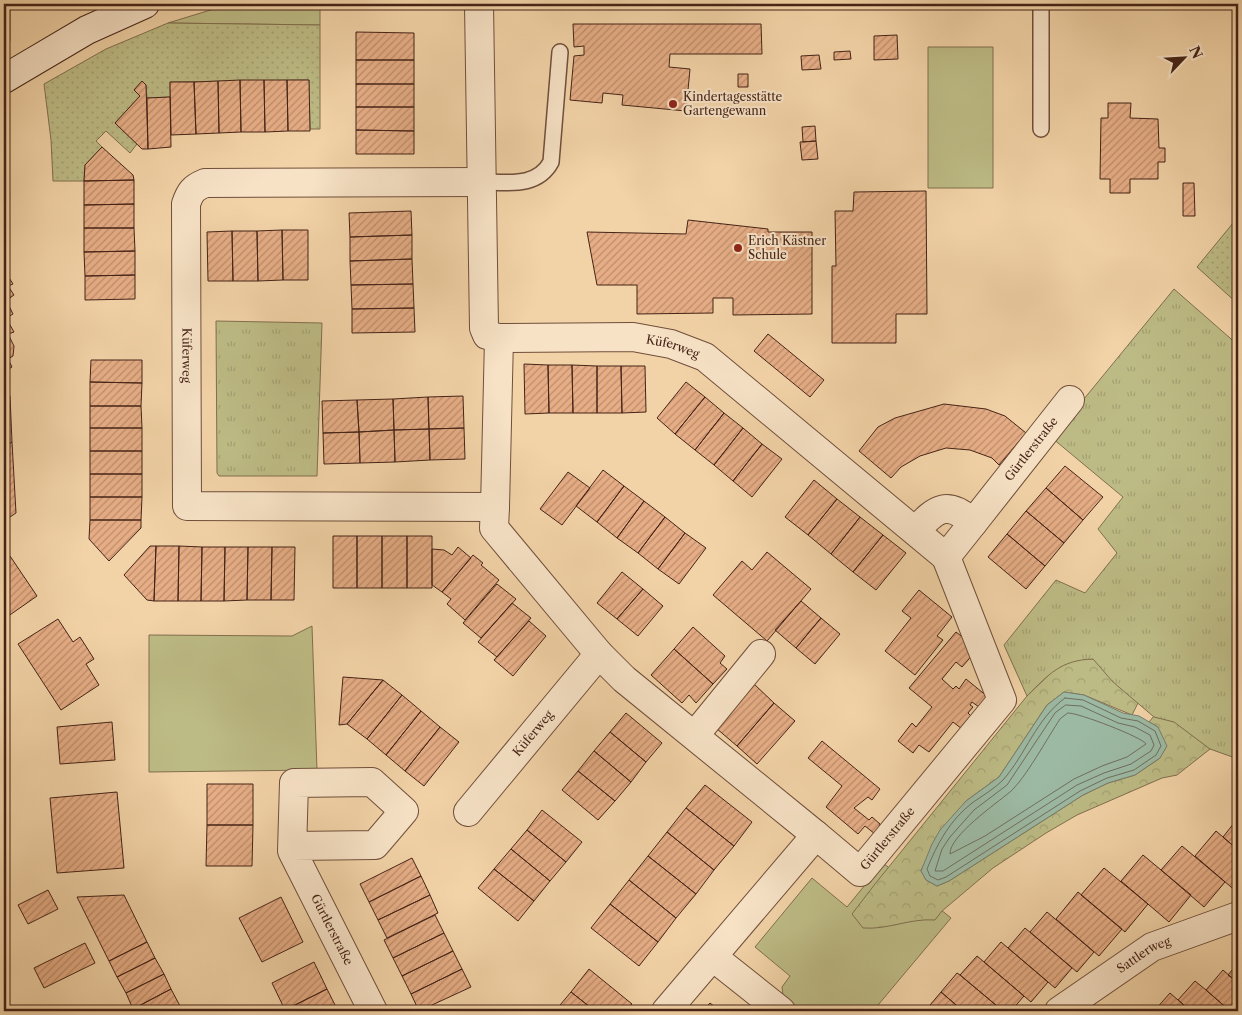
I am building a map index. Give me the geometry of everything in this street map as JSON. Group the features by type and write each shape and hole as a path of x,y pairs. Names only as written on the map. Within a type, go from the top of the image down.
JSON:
{"street":[{"path":"4,79 87,30 145,4"},
{"path":"479,4 484,328 487,335 499,338 494,528 599,654 624,679 816,835 666,1011"},
{"name":"Küferweg","path":"482,182 206,183 195,187 189,193 186,204 187,506 495,507"},
{"name":"Küferweg","path":"499,338 633,337 671,344 705,357 812,446"},
{"name":"Gürtlerstraße","path":"946,557 1070,400"},
{"name":"Gürtlerstraße","path":"812,446 946,557 1002,700 860,872 816,835"},
{"path":"916,531 935,512 948,507 962,512 973,523"},
{"name":"Küferweg","path":"468,812 599,654"},
{"path":"694,735 761,654"},
{"name":"Gürtlerstraße","path":"293,846 292,851 373,1011"},
{"name":"Sattlerweg","path":"1059,1011 1152,947 1238,916"},
{"path":"713,957 780,1011"}],"lane":[{"path":"1040,129 1041,4"},
{"path":"482,182 529,182 541,176 547,169 551,162 560,52"}],"green space":[{"path":"4,4 10,4 10,41 4,45"},
{"path":"230,4 274,4 320,8 320,25 168,23"},
{"path":"168,23 320,25 320,129 310,129 309,80 170,82 170,97 147,98 146,85 142,81 134,90 140,96 115,123 137,144 130,153 106,131 96,141 102,147 85,165 84,181 53,181 51,140 44,84 106,49"},
{"path":"928,47 993,47 993,188 928,188"},
{"path":"1238,217 1238,304 1197,267"},
{"path":"1174,289 1238,345 1238,759 1210,749 1174,722 1154,717 1113,682 1093,659 1064,665 1049,675 1027,696 1004,645 1056,580 1085,593 1117,553 1098,529 1123,497 1052,438"},
{"path":"216,321 322,323 317,476 219,476 217,473"},
{"path":"312,626 317,770 149,772 149,635 292,636"},
{"path":"1077,659 1093,659 1119,682 1138,703 1132,715 1084,695 1064,692 1047,705 999,777 966,801 921,870 926,880 937,886 949,881 1083,795 1108,783 1135,775 1160,758 1158,727 1149,722 1159,710 1208,735 1210,749 1177,775 1162,778 1077,815 1046,833 993,868 942,911 935,920 863,928 852,914 875,884 1027,696 1055,669"},
{"path":"883,863 951,918 873,1011 794,1011 784,1003 782,987 790,976 755,947 812,878 847,907"}],"water":[{"path":"1064,692 1084,695 1123,713 1139,716 1158,727 1167,746 1160,758 1135,775 1108,783 1083,795 949,881 937,886 926,880 921,871 940,830 966,801 999,777 1047,705"}],"building":[{"path":"573,24 761,24 762,54 670,54 669,67 690,69 686,111 622,105 623,95 603,93 602,103 570,100 574,56 584,55 584,46 574,47"},
{"path":"356,32 414,33 414,60 356,60"},
{"path":"897,35 898,59 874,60 874,36"},
{"path":"850,51 851,59 834,60 834,52"},
{"path":"819,55 821,69 802,70 801,56"},
{"path":"356,60 414,60 414,84 356,84"},
{"path":"738,74 748,74 748,87 738,87"},
{"path":"240,80 241,132 219,133 218,81"},
{"path":"240,80 264,80 265,132 241,132"},
{"path":"264,80 287,80 288,131 265,132"},
{"path":"287,80 309,80 310,131 288,131"},
{"path":"142,81 146,85 148,149 142,149 115,123 140,96 134,90"},
{"path":"218,81 219,133 196,134 194,82"},
{"path":"170,82 194,82 196,134 171,135"},
{"path":"356,84 414,84 414,107 356,107"},
{"path":"170,97 171,147 148,149 147,98"},
{"path":"1108,103 1131,103 1130,118 1158,119 1159,148 1165,148 1165,162 1158,162 1158,179 1130,179 1130,193 1110,193 1110,179 1100,179 1101,118 1108,118"},
{"path":"356,107 414,107 414,131 356,130"},
{"path":"815,126 816,141 803,142 802,127"},
{"path":"356,130 414,131 414,154 356,154"},
{"path":"816,141 818,159 802,160 800,142"},
{"path":"102,147 133,175 134,180 84,181 85,165"},
{"path":"134,180 134,204 84,205 84,181"},
{"path":"1183,183 1194,183 1195,216 1183,216"},
{"path":"4,189 10,198 4,202"},
{"path":"926,191 927,314 896,314 896,343 832,343 832,266 836,266 835,211 853,211 854,192"},
{"path":"134,204 134,228 84,228 84,205"},
{"path":"411,211 412,235 350,237 349,213"},
{"path":"688,220 768,229 768,232 812,232 812,314 733,315 733,298 713,298 713,313 637,314 637,285 597,285 587,232 686,234"},
{"path":"84,228 134,228 135,251 84,252"},
{"path":"282,230 283,280 258,281 257,231"},
{"path":"282,230 308,230 308,280 283,280"},
{"path":"232,231 233,281 208,281 207,232"},
{"path":"232,231 257,231 258,281 233,281"},
{"path":"412,235 412,259 350,261 350,237"},
{"path":"135,251 135,275 85,276 84,252"},
{"path":"412,259 413,284 351,285 350,261"},
{"path":"4,270 13,284 8,286 14,295 4,302"},
{"path":"135,275 135,299 85,300 85,276"},
{"path":"413,284 414,308 352,309 351,285"},
{"path":"6,300 13,314 6,318 14,332 8,334 14,346 13,356 8,359 12,367 4,372 4,302"},
{"path":"414,308 415,332 352,333 352,309"},
{"path":"768,334 824,380 810,397 754,351"},
{"path":"91,360 142,360 142,383 90,382"},
{"path":"524,364 548,365 549,413 525,414"},
{"path":"548,365 572,365 573,413 549,413"},
{"path":"572,365 597,366 597,413 573,413"},
{"path":"597,366 621,366 622,413 597,413"},
{"path":"621,366 645,366 646,412 622,413"},
{"path":"90,382 142,383 141,406 90,406"},
{"path":"686,382 705,397 675,434 657,418"},
{"path":"10,396 12,442 4,447 4,400"},
{"path":"463,396 464,428 429,429 428,397"},
{"path":"428,397 429,429 394,430 393,399"},
{"path":"705,397 724,413 695,450 675,434"},
{"path":"393,399 394,430 359,432 357,400"},
{"path":"357,400 359,432 323,433 322,401"},
{"path":"944,404 986,409 1005,416 1026,433 999,465 992,458 970,450 946,448 920,456 901,467 891,478 859,451 878,427 895,418"},
{"path":"90,406 141,406 142,428 90,428"},
{"path":"724,413 743,428 714,465 695,450"},
{"path":"90,428 142,428 142,451 90,451"},
{"path":"464,428 465,459 430,460 429,429"},
{"path":"743,428 762,444 733,481 714,465"},
{"path":"429,429 430,460 395,462 394,430"},
{"path":"394,430 395,462 360,463 359,432"},
{"path":"359,432 360,463 324,464 323,433"},
{"path":"12,442 16,513 4,521 4,447"},
{"path":"762,444 782,459 752,497 733,481"},
{"path":"90,451 142,451 142,474 90,474"},
{"path":"1065,466 1103,497 1083,520 1046,488"},
{"path":"603,470 624,486 597,522 576,506"},
{"path":"568,472 590,488 562,525 540,509"},
{"path":"90,474 142,474 142,497 90,497"},
{"path":"814,480 837,499 808,535 785,517"},
{"path":"624,486 644,501 617,538 597,522"},
{"path":"1046,488 1083,520 1064,543 1026,511"},
{"path":"90,497 142,497 141,520 90,520"},
{"path":"837,499 860,517 831,554 808,535"},
{"path":"644,501 665,517 638,553 617,538"},
{"path":"1026,511 1064,543 1045,566 1007,534"},
{"path":"665,517 685,533 658,569 638,553"},
{"path":"860,517 883,535 853,572 831,554"},
{"path":"90,520 141,520 141,528 109,561 89,539"},
{"path":"685,533 706,548 679,584 658,569"},
{"path":"1007,534 1045,566 1026,589 988,557"},
{"path":"883,535 906,553 876,590 853,572"},
{"path":"333,536 357,536 357,588 333,588"},
{"path":"357,536 382,536 382,588 357,588"},
{"path":"382,536 407,536 407,588 382,588"},
{"path":"407,536 432,536 432,588 407,588"},
{"path":"150,546 156,546 154,601 147,600 124,575"},
{"path":"156,546 179,546 178,601 154,601"},
{"path":"179,546 202,547 201,601 178,601"},
{"path":"202,547 225,547 224,601 201,601"},
{"path":"225,547 248,547 247,600 224,601"},
{"path":"248,547 272,547 271,600 247,600"},
{"path":"272,547 295,547 294,600 271,600"},
{"path":"458,547 471,558 442,592 432,585 432,549 444,550 452,555"},
{"path":"767,552 811,589 767,641 713,595 742,561 752,570"},
{"path":"473,555 483,563 481,565 499,580 465,620 447,604 451,599 442,592"},
{"path":"10,556 37,596 4,619 4,561"},
{"path":"622,572 643,589 617,619 597,603"},
{"path":"497,584 516,599 481,638 463,623"},
{"path":"643,589 663,606 638,636 617,619"},
{"path":"919,590 952,617 937,636 943,640 915,675 885,651 911,618 902,611"},
{"path":"801,601 821,618 796,648 775,630"},
{"path":"512,603 531,618 497,657 478,642"},
{"path":"821,618 840,634 815,664 796,648"},
{"path":"58,619 73,642 80,637 94,659 86,664 99,685 61,710 18,644"},
{"path":"529,621 546,636 513,676 494,660"},
{"path":"693,627 725,656 720,663 727,669 713,684 674,649"},
{"path":"956,632 970,643 975,652 962,667 956,662 942,679 953,689 956,686 959,689 966,679 988,697 979,707 972,702 970,705 973,707 968,713 972,717 962,729 953,722 929,752 919,745 913,753 898,741 912,723 916,727 932,707 909,688"},
{"path":"674,649 713,684 696,703 689,695 682,703 651,675"},
{"path":"343,677 383,680 347,724 339,725"},
{"path":"383,680 402,695 367,739 347,724"},
{"path":"754,684 774,703 737,746 716,728"},
{"path":"402,695 421,711 386,755 367,739"},
{"path":"774,703 795,721 757,764 737,746"},
{"path":"421,711 440,727 405,771 386,755"},
{"path":"626,713 662,743 646,762 610,732"},
{"path":"112,722 115,760 60,764 57,727"},
{"path":"440,727 459,742 424,786 405,771"},
{"path":"610,732 646,762 631,782 594,751"},
{"path":"822,741 880,789 872,800 868,797 854,808 869,820 872,817 880,824 879,826 881,827 875,834 865,826 858,834 826,807 842,786 808,758"},
{"path":"594,751 631,782 615,801 578,771"},
{"path":"578,771 615,801 598,820 562,790"},
{"path":"207,784 253,784 253,825 207,825"},
{"path":"705,785 752,822 734,846 686,808"},
{"path":"117,792 124,868 57,873 50,798"},
{"path":"686,808 734,846 714,870 667,832"},
{"path":"542,810 582,842 566,862 527,830"},
{"path":"1238,818 1238,850 1223,837"},
{"path":"207,825 253,825 252,866 206,866"},
{"path":"527,830 566,862 550,881 511,849"},
{"path":"1216,831 1238,850 1238,893 1195,856"},
{"path":"667,832 714,870 696,894 648,856"},
{"path":"1182,846 1225,882 1204,907 1161,870"},
{"path":"511,849 550,881 534,901 494,869"},
{"path":"1143,855 1191,895 1169,922 1121,881"},
{"path":"648,856 696,894 676,918 629,880"},
{"path":"412,858 421,876 369,902 360,884"},
{"path":"1104,868 1148,904 1125,932 1081,895"},
{"path":"494,869 534,901 518,921 478,888"},
{"path":"421,876 430,895 378,920 369,902"},
{"path":"629,880 676,918 658,942 610,904"},
{"path":"48,890 58,909 28,924 18,905"},
{"path":"1078,892 1122,929 1099,956 1056,919"},
{"path":"124,895 147,942 109,961 77,897"},
{"path":"430,895 438,913 387,938 378,920"},
{"path":"281,897 303,942 262,962 239,918"},
{"path":"610,904 658,942 639,966 591,928"},
{"path":"1047,912 1094,952 1077,972 1030,932"},
{"path":"435,915 444,933 393,958 384,940"},
{"path":"1025,928 1072,968 1055,988 1008,948"},
{"path":"444,933 453,951 402,976 393,958"},
{"path":"147,942 155,958 117,977 109,961"},
{"path":"1001,942 1048,982 1031,1002 984,962"},
{"path":"85,943 95,963 44,988 34,968"},
{"path":"453,951 462,969 411,994 402,976"},
{"path":"977,956 1024,996 1011,1011 1003,1011 960,975"},
{"path":"155,958 164,974 126,993 117,977"},
{"path":"314,962 327,989 285,1010 272,983"},
{"path":"1238,963 1238,983 1228,975"},
{"path":"462,969 471,987 419,1011 411,994"},
{"path":"589,969 632,1004 627,1011 595,1011 571,992"},
{"path":"1223,970 1238,983 1238,1011 1230,1011 1206,990"},
{"path":"957,973 1003,1011 963,1011 941,992"},
{"path":"164,974 171,989 133,1009 126,993"},
{"path":"1195,981 1230,1011 1191,1011 1178,1000"},
{"path":"171,989 180,1006 170,1011 135,1011 133,1009"},
{"path":"327,989 338,1011 285,1011 285,1010"},
{"path":"571,992 595,1011 555,1011"},
{"path":"941,992 963,1011 925,1011"},
{"path":"1170,993 1178,1000 1191,1011 1154,1011"},
{"path":"710,1003 720,1011 703,1011"},
{"path":"1143,1005 1151,1011 1138,1011"},
{"path":"180,1006 182,1011 170,1011"}],"place":[{"name":"Kindertagesstätte Gartengewann","path":"673,104"},
{"name":"Erich Kästner Schule","path":"738,248"}]}
